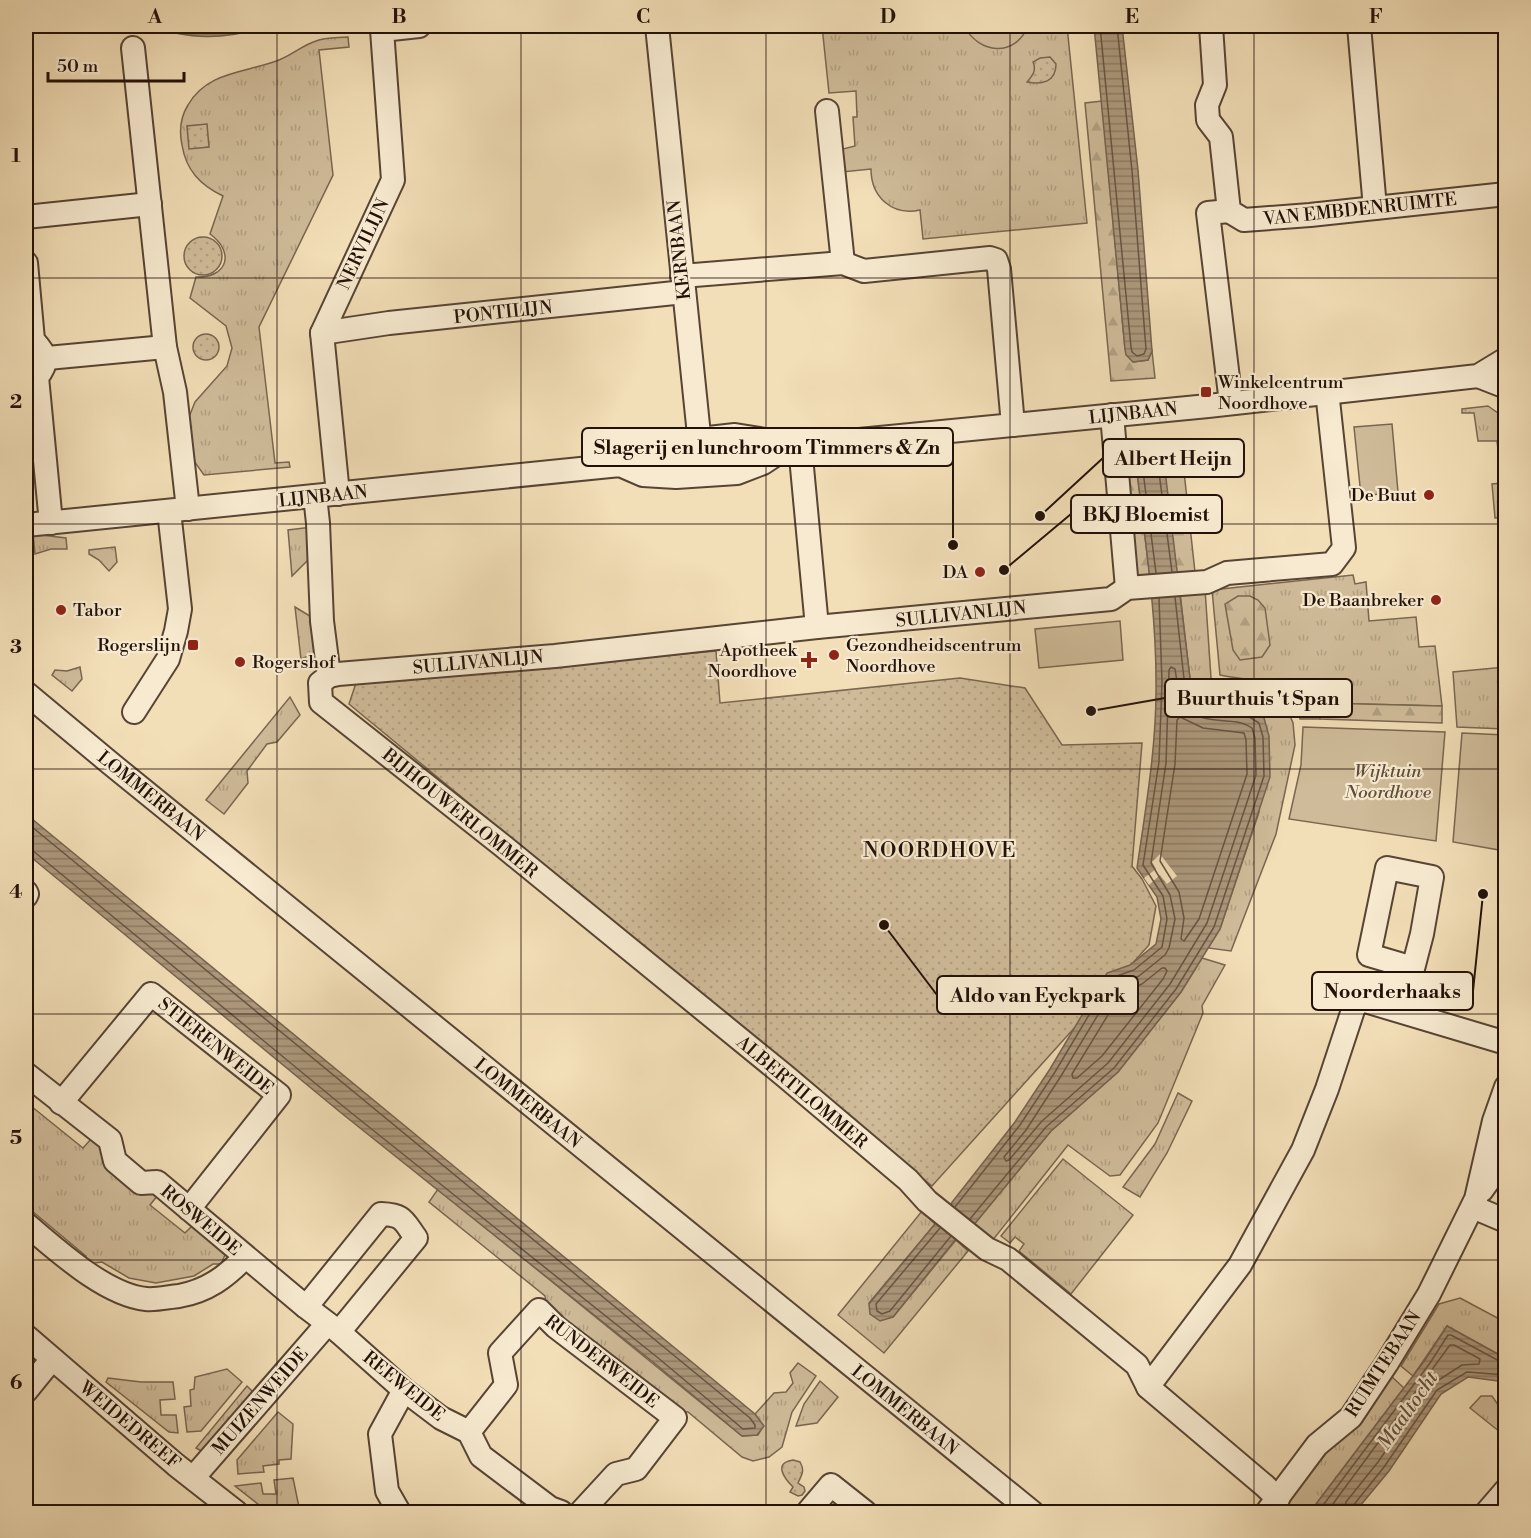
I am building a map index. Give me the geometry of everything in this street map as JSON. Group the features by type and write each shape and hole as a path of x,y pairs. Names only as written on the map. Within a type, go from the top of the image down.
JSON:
{"street":[{"name":"NERVILIJN","path":"322,333 393,180 382,30 419,26"},
{"name":"KERNBAAN","path":"657,26 703,474"},
{"path":"1211,26 1215,85 1207,105 1208,120 1221,137 1230,211 1208,213 1231,403"},
{"path":"1359,26 1375,208"},
{"path":"133,48 165,347 175,392 180,609 168,659 134,712"},
{"path":"827,111 843,263"},
{"name":"VAN EMBDENRUIMTE","path":"1230,211 1244,220 1506,194"},
{"path":"27,218 150,204"},
{"name":"PONTILIJN","path":"322,333 843,263 864,271 990,258 996,260 999,269 1013,425"},
{"path":"26,262 33,340 42,350 36,359"},
{"path":"322,333 338,494"},
{"path":"36,359 165,347"},
{"path":"36,359 44,369 37,377 51,523"},
{"name":"LIJNBAAN","path":"620,465 642,449 699,439 735,435 793,446 1013,425 1478,376 1506,359"},
{"name":"LIJNBAAN","path":"1478,376 1506,387"},
{"name":"SULLIVANLIJN","path":"334,675 555,656 817,627 1111,599 1127,588 1207,582 1227,573 1332,564 1344,548 1327,391"},
{"path":"1112,415 1127,588"},
{"path":"793,446 817,627"},
{"name":"LIJNBAAN","path":"26,525 620,465 643,474 676,477 736,473 763,463 793,446"},
{"path":"315,496 322,621 334,675"},
{"name":"BIJHOUWERLOMMER","path":"334,675 320,683 321,702 503,846 628,950"},
{"name":"LOMMERBAAN","path":"26,693 1032,1512"},
{"name":"ALBERTILOMMER","path":"628,950 864,1143 908,1180 927,1201 973,1239 987,1250 1008,1259 1137,1365 1148,1388"},
{"path":"1402,1011 1413,968"},
{"name":"STIERENWEIDE","path":"61,1103 151,994 279,1095 189,1209"},
{"path":"1272,1506 1265,1486 1148,1388 1240,1264 1304,1150 1354,1008 1362,1000 1506,1042"},
{"name":"ROSWEIDE","path":"26,1074 110,1140 115,1161 130,1174 141,1183 157,1182 333,1328"},
{"name":"RUIMTEBAAN","path":"1474,1203 1494,1121 1506,1087"},
{"name":"RUIMTEBAAN","path":"1272,1506 1317,1445 1351,1417 1429,1294 1474,1203 1506,1156"},
{"path":"1474,1203 1506,1221"},
{"name":"MUIZENWEIDE","path":"193,1478 416,1238 402,1218 396,1215 381,1214 306,1307"},
{"path":"26,1224 100,1282 124,1293 146,1299 187,1294 213,1285 230,1273 245,1257"},
{"name":"RUNDERWEIDE","path":"469,1432 506,1385 500,1353 539,1310 556,1327 675,1418 636,1469 616,1474 581,1512"},
{"name":"REEWEIDE","path":"333,1328 404,1390 441,1418 469,1432"},
{"name":"WEIDEDREEF","path":"26,1336 236,1512"},
{"path":"26,1391 52,1359"},
{"path":"399,1512 387,1491 380,1434 404,1390"},
{"path":"469,1432 481,1456 550,1508 561,1512"},
{"path":"808,1512 831,1485 865,1512"},
{"path":"1487,1512 1506,1490"}],"green space":[{"path":"822,26 1067,26 1087,223 923,239 920,210 901,210 885,202 875,188 871,169 842,172 839,150 855,146 853,117 857,117 856,91 829,93"},
{"path":"964,26 1028,26 1015,43 997,48 987,47 978,42"},
{"path":"348,37 349,47 319,50 333,175 259,327 275,463 289,462 290,467 204,475 189,454 187,422 195,402 227,366 232,348 226,326 190,298 196,277 215,273 224,263 223,248 210,234 223,196 201,182 187,162 181,135 183,115 196,94 216,79 279,60 320,40"},
{"path":"1050,57 1056,64 1054,75 1047,81 1027,82 1034,71 1033,62 1040,58"},
{"path":"1102,101 1125,349 1133,362 1148,360 1152,351 1155,378 1111,381 1085,103"},
{"path":"207,124 209,147 189,149 187,126"},
{"path":"203,237 210,238 216,243 221,249 221,263 216,269 210,274 203,275 196,274 190,269 185,263 184,256 185,249 190,243 196,238"},
{"path":"206,334 215,338 219,347 215,356 206,360 197,356 193,347 197,338"},
{"path":"1488,406 1505,418 1505,517 1495,518 1492,484 1502,483 1497,441 1478,441 1474,413 1462,413 1462,409"},
{"path":"1392,424 1398,492 1361,496 1354,427"},
{"path":"1177,440 1181,444 1195,572 1176,575 1138,460 1138,480 1150,578 1140,578 1129,568 1121,446"},
{"path":"312,527 315,553 292,576 288,530"},
{"path":"33,534 66,538 67,549 51,549 35,554"},
{"path":"115,547 117,562 109,571 99,560 89,554 89,550"},
{"path":"1353,575 1355,584 1366,582 1369,621 1416,617 1419,647 1435,646 1442,706 1321,703 1320,719 1300,719 1287,696 1278,689 1257,681 1220,675 1212,590"},
{"path":"1205,589 1211,678 1215,684 1267,691 1286,706 1293,723 1295,745 1276,834 1231,951 1208,948 1220,929 1259,812 1264,718 1248,709 1208,706 1197,701 1191,687 1180,593"},
{"path":"1238,596 1250,596 1258,600 1265,608 1270,645 1262,657 1240,660 1233,650 1225,604"},
{"path":"295,607 318,621 321,651 301,659"},
{"path":"1120,621 1123,660 1039,668 1035,629"},
{"path":"716,651 720,703 960,678 1025,688 1062,745 1142,743 1132,866 1142,879 1156,906 1149,945 932,1186 349,704 356,683"},
{"path":"80,667 82,679 72,691 52,675 55,670 67,671"},
{"path":"1505,667 1505,729 1457,727 1453,672"},
{"path":"290,697 300,715 277,742 267,744 247,771 248,783 224,814 206,800"},
{"path":"1321,703 1442,706 1442,723 1320,719"},
{"name":"Wijktuin Noordhove","path":"1303,727 1445,732 1436,841 1289,819 1301,765"},
{"name":"Wijktuin Noordhove","path":"1462,733 1505,735 1505,851 1453,842"},
{"path":"1202,958 1225,965 1202,1006 1203,1013 1158,1123 1120,1175 1110,1176 1068,1145 992,1241 972,1227 1051,1131 1118,1072 1181,992"},
{"path":"1178,1093 1192,1101 1167,1153 1140,1197 1123,1187 1155,1144"},
{"path":"26,1102 83,1148 91,1139 158,1195 150,1205 185,1233 193,1225 225,1255 221,1264 213,1264 194,1276 156,1283 129,1278 102,1262 87,1264 82,1261 86,1256 26,1206"},
{"path":"1063,1159 1133,1215 1071,1294 1019,1251 1024,1244 1015,1237 1010,1243 1001,1236"},
{"path":"438,1189 742,1436 758,1435 763,1426 755,1414 774,1393 786,1392 793,1383 790,1373 798,1363 816,1376 792,1412 782,1447 769,1457 753,1461 742,1457 688,1412 677,1411 546,1304 545,1296 429,1202"},
{"path":"922,1211 935,1224 869,1303 893,1317 956,1240 968,1251 884,1353 838,1315"},
{"path":"1460,1298 1505,1322 1505,1358 1447,1326 1413,1376 1401,1366 1439,1304"},
{"path":"227,1369 242,1382 201,1431 187,1432 184,1407 191,1406 190,1390 194,1389 195,1377"},
{"path":"1391,1376 1404,1388 1310,1512 1278,1512 1327,1452 1365,1415"},
{"path":"108,1378 141,1382 173,1382 175,1399 160,1400 161,1415 176,1415 178,1433 169,1432 106,1382"},
{"path":"820,1381 838,1397 817,1423 796,1426 804,1404"},
{"path":"247,1386 253,1392 203,1452 196,1448"},
{"path":"1481,1396 1492,1396 1505,1415 1505,1436 1470,1408"},
{"path":"278,1412 293,1424 291,1459 279,1460 279,1464 263,1466 264,1472 238,1474 237,1460"},
{"path":"793,1460 800,1462 802,1468 798,1483 804,1487 805,1491 798,1496 790,1492 793,1487 782,1471 783,1464"},
{"path":"293,1478 300,1512 268,1512 235,1486 261,1483 263,1494 276,1494 274,1480"}],"water":[{"path":"144,26 267,26 235,34 206,36 176,33"},
{"path":"1094,26 1122,26 1138,170 1152,351 1148,360 1133,362 1126,355 1125,349"},
{"path":"1145,453 1155,453 1164,462 1191,687 1197,701 1208,706 1248,709 1264,718 1269,736 1270,777 1220,929 1181,992 1118,1072 1051,1131 972,1227 955,1240 893,1317 880,1321 870,1314 869,1304 1015,1122 1050,1069 1107,973 1130,965 1156,944 1161,919 1157,897 1137,868 1150,775 1156,705 1156,656 1152,605 1138,480 1138,460"},
{"path":"26,814 755,1414 764,1426 757,1435 742,1436 340,1112 26,853"},
{"name":"Maaltocht","path":"1447,1326 1505,1358 1505,1382 1468,1377 1441,1394 1389,1471 1355,1512 1310,1512 1425,1360"}],"pier":[{"path":"1160,854 1177,876 1167,884 1160,875 1149,885 1144,878 1156,869 1152,862"}],"place":[{"name":"Winkelcentrum Noordhove","path":"1206,392"},
{"name":"De Buut","path":"1429,495"},
{"name":"Albert Heijn","path":"1040,516"},
{"name":"Slagerij en lunchroom Timmers & Zn","path":"953,545"},
{"name":"BKJ Bloemist","path":"1004,570"},
{"name":"DA","path":"980,572"},
{"name":"De Baanbreker","path":"1436,600"},
{"name":"Tabor","path":"61,610"},
{"name":"Rogerslijn","path":"193,645"},
{"name":"Gezondheidscentrum Noordhove","path":"834,655"},
{"name":"Apotheek Noordhove","path":"809,660"},
{"name":"Rogershof","path":"240,662"},
{"name":"Buurthuis 't Span","path":"1091,711"},
{"name":"Noorderhaaks","path":"1483,894"},
{"name":"Aldo van Eyckpark","path":"884,925"}],"district":[{"name":"NOORDHOVE","path":"940,850"}]}
